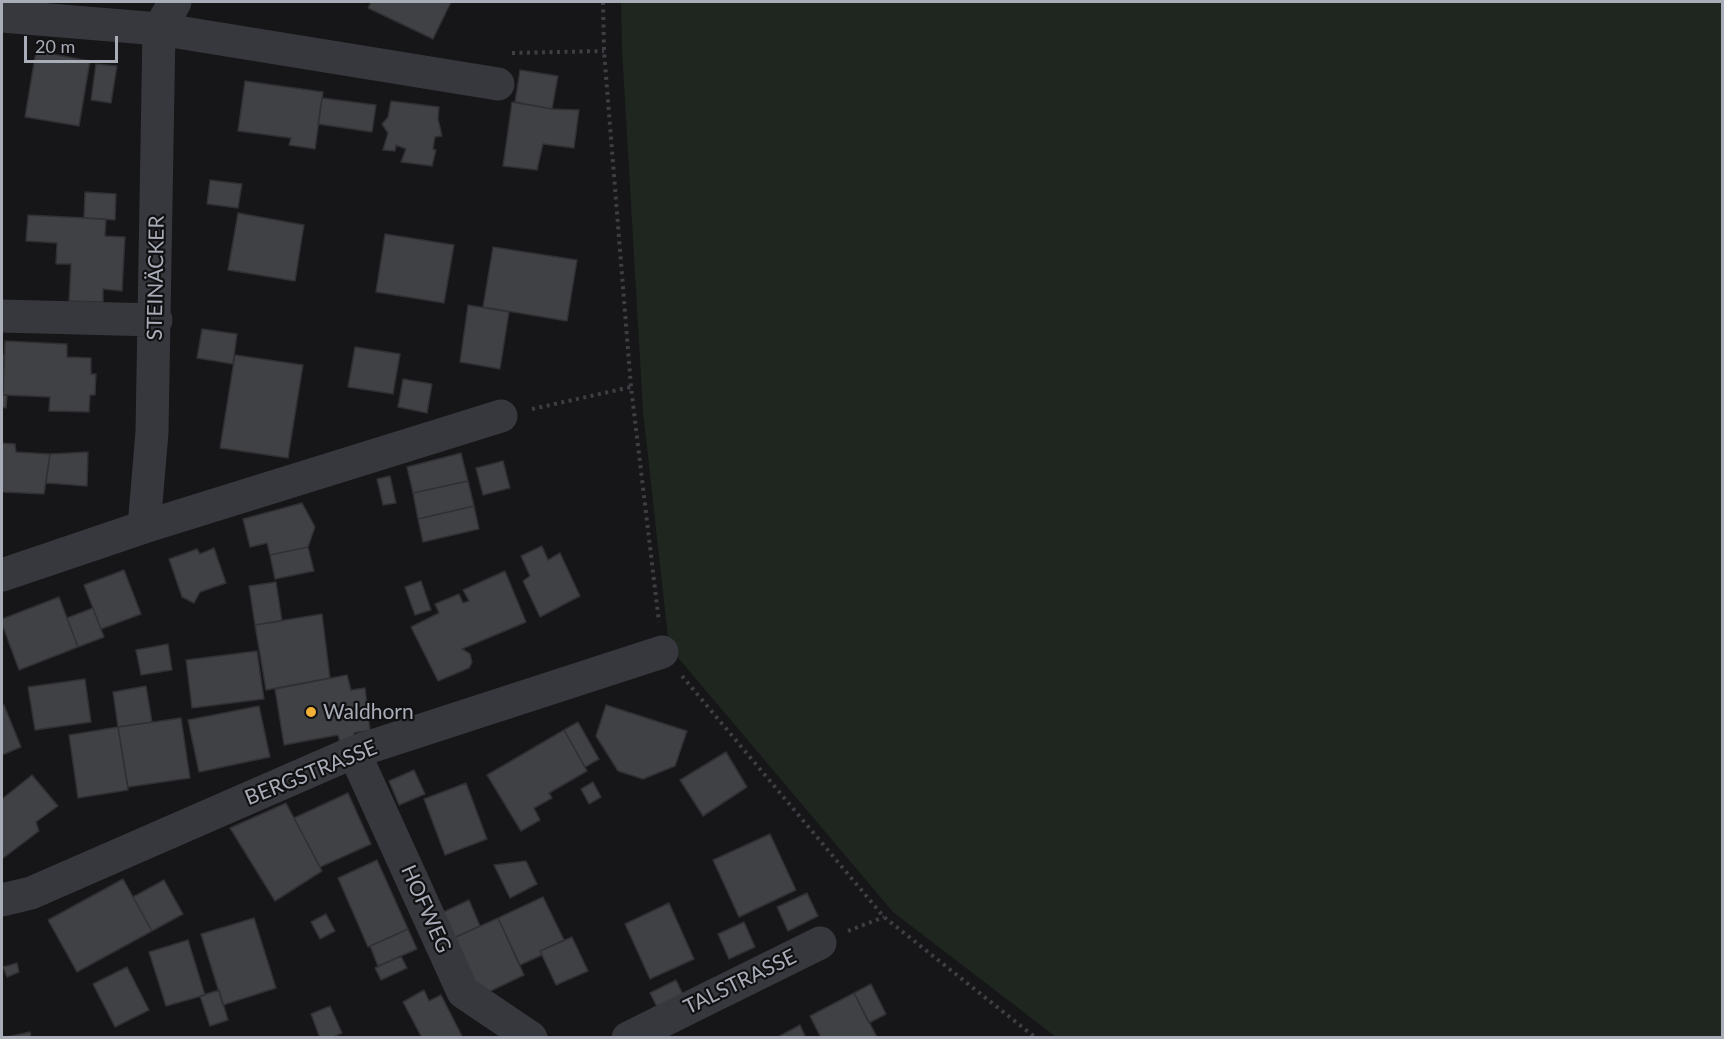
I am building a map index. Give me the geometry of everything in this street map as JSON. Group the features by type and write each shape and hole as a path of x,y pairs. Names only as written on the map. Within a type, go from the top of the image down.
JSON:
{"street":[{"name":"STEINÄCKER","path":"144,527 152,432 156,320 159,30 175,2"},
{"path":"2,16 159,30 498,84"},
{"path":"2,315 156,320"},
{"path":"2,575 144,527 501,416"},
{"name":"BERGSTRASSE","path":"2,900 31,893 354,752 662,652"},
{"name":"HOFWEG","path":"354,752 463,992 531,1038"},
{"name":"TALSTRASSE","path":"628,1038 820,943"}],"path":[{"path":"603,2 604,51 631,387 662,652 884,916 1036,1038"},
{"path":"498,84 506,54 604,51"},
{"path":"501,416 631,387"}],"shaded area":[{"path":"621,2 1722,2 1722,1037 1056,1037 893,912 669,647 643,411"}],"building":[{"path":"371,2 451,2 433,39 368,8"},
{"path":"36,51 90,61 79,126 25,117"},
{"path":"96,64 117,66 111,103 91,100"},
{"path":"520,70 558,76 552,109 515,102"},
{"path":"245,81 323,92 315,149 289,145 291,138 238,131"},
{"path":"322,98 376,105 372,132 318,124"},
{"path":"391,101 439,107 438,119 442,136 435,137 433,149 436,150 432,166 401,162 406,149 396,145 395,151 383,150 388,133 382,124 388,117"},
{"path":"512,102 552,109 579,110 574,148 543,144 537,170 503,166"},
{"path":"210,180 242,184 238,208 207,204"},
{"path":"85,192 116,194 115,220 84,218"},
{"path":"238,213 304,225 295,281 228,270"},
{"path":"28,215 106,219 105,236 125,237 122,291 103,289 103,302 69,301 71,264 56,264 57,243 26,241"},
{"path":"385,234 454,245 444,303 376,292"},
{"path":"493,247 577,260 567,321 483,307"},
{"path":"468,305 509,312 500,369 460,362"},
{"path":"202,329 237,334 233,364 197,358"},
{"path":"5,341 67,344 67,357 91,358 91,374 96,374 95,395 90,395 89,412 49,411 50,397 3,395"},
{"path":"355,347 400,354 393,394 348,387"},
{"path":"2,355 4,355 3,395 7,395 6,408 2,407"},
{"path":"235,355 303,365 288,458 220,448"},
{"path":"403,379 432,384 427,413 398,407"},
{"path":"2,443 15,444 16,452 50,454 44,494 2,492"},
{"path":"88,452 87,486 46,483 50,454"},
{"path":"461,453 468,481 413,493 407,467"},
{"path":"503,461 510,488 483,495 476,468"},
{"path":"390,476 396,503 383,505 377,479"},
{"path":"468,481 474,506 418,519 413,493"},
{"path":"302,503 315,527 308,547 270,555 267,543 250,547 243,519"},
{"path":"474,506 479,529 423,542 418,519"},
{"path":"542,546 548,560 560,553 580,596 540,617 523,581 530,576 521,556"},
{"path":"308,547 314,571 275,579 270,555"},
{"path":"214,548 226,583 200,592 194,603 182,597 169,559 197,549 200,554"},
{"path":"124,570 141,614 101,629 84,585"},
{"path":"505,571 526,622 462,649 470,654 472,662 469,668 438,681 411,627 439,613 435,604 459,594 463,603 469,601 463,590"},
{"path":"421,581 431,610 415,615 405,587"},
{"path":"276,582 282,621 255,625 249,586"},
{"path":"59,597 78,647 19,670 2,619"},
{"path":"93,608 104,637 78,647 67,618"},
{"path":"322,614 330,678 266,690 255,625"},
{"path":"168,644 172,670 141,675 136,650"},
{"path":"257,651 264,699 192,708 186,660"},
{"path":"347,675 351,690 365,688 370,730 354,733 354,740 340,742 338,735 284,745 275,689"},
{"path":"85,679 91,722 35,730 28,687"},
{"path":"146,686 152,722 118,727 113,692"},
{"path":"4,705 21,747 2,755 2,706"},
{"path":"606,705 687,731 675,766 643,779 618,771 596,736"},
{"path":"259,706 270,757 199,772 188,720"},
{"path":"181,718 190,778 128,787 118,727"},
{"path":"578,722 599,759 585,767 564,730"},
{"path":"118,727 128,790 78,798 69,735"},
{"path":"564,730 587,771 549,793 552,798 534,808 540,820 521,831 487,775"},
{"path":"726,752 747,787 703,816 680,780"},
{"path":"414,770 425,794 399,805 389,781"},
{"path":"32,775 58,806 36,822 39,831 2,859 2,799"},
{"path":"593,782 601,797 589,804 581,789"},
{"path":"466,783 487,839 445,855 424,799"},
{"path":"348,793 371,844 320,867 294,818"},
{"path":"286,803 322,871 275,901 230,828"},
{"path":"770,834 796,890 739,917 713,860"},
{"path":"377,860 408,929 368,947 338,878"},
{"path":"526,861 537,884 510,898 494,865"},
{"path":"123,879 152,931 77,972 48,920"},
{"path":"164,880 183,914 152,931 133,897"},
{"path":"807,893 818,916 788,931 777,907"},
{"path":"543,897 564,940 540,951 542,955 520,965 498,918"},
{"path":"469,900 480,926 445,942 433,917"},
{"path":"669,903 694,959 650,979 625,924"},
{"path":"326,914 335,931 320,939 311,922"},
{"path":"254,918 276,988 223,1005 201,934"},
{"path":"498,918 524,975 478,997 445,942"},
{"path":"744,922 755,947 729,959 718,934"},
{"path":"408,929 417,949 378,966 370,946"},
{"path":"572,937 588,971 556,985 540,951"},
{"path":"188,940 205,995 166,1006 149,952"},
{"path":"401,956 407,968 381,980 375,968"},
{"path":"17,963 19,972 7,977 3,967"},
{"path":"127,967 149,1010 115,1027 93,984"},
{"path":"676,980 686,1001 661,1015 650,993"},
{"path":"871,984 886,1014 869,1023 854,993"},
{"path":"219,990 228,1020 210,1026 200,996"},
{"path":"424,990 429,1001 441,995 463,1038 422,1038 403,1002"},
{"path":"854,993 877,1037 821,1038 810,1016"},
{"path":"330,1006 342,1033 331,1038 320,1038 311,1014"},
{"path":"800,1025 806,1038 776,1038"},
{"path":"30,1032 31,1038 2,1038"}],"place":[{"name":"Waldhorn","path":"311,712"}]}
